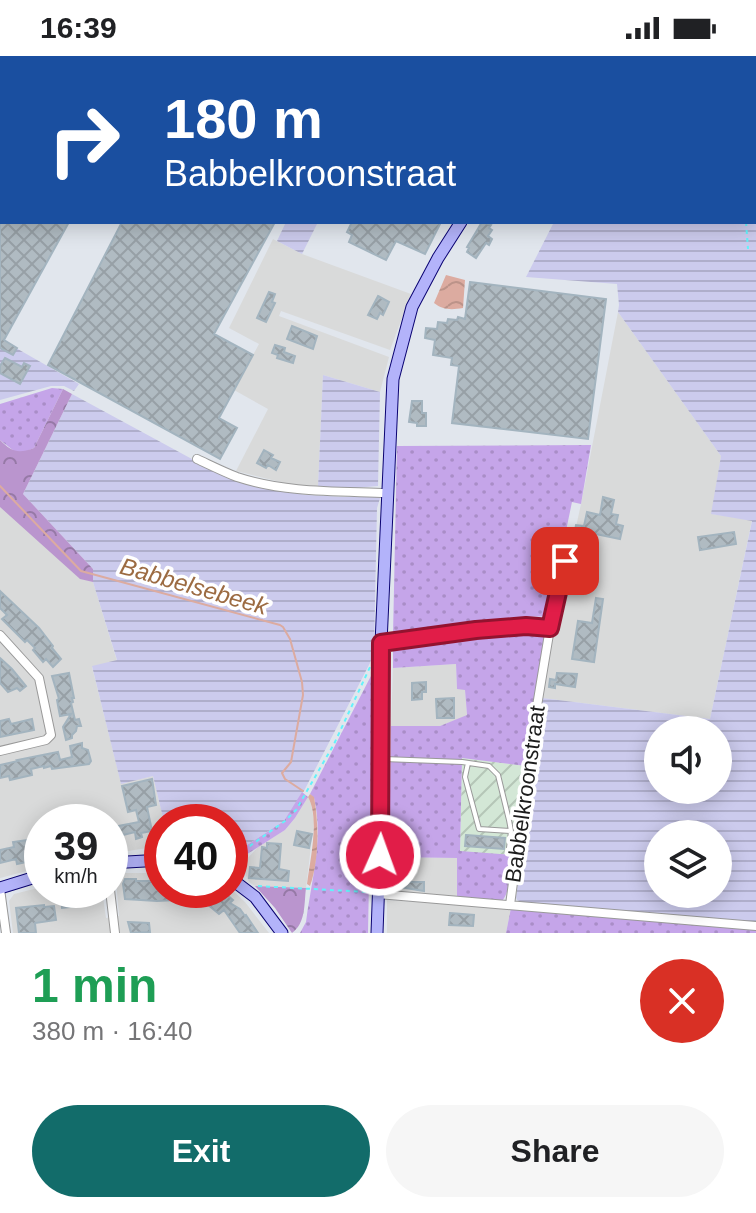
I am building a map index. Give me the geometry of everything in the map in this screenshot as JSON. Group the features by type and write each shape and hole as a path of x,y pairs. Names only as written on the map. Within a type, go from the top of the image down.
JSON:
{"street":[{"path":"377,933 381,643 393,379 412,307 460,224"},
{"path":"197,459 236,477 303,491 387,493"},
{"name":"Babbelkroonstraat","path":"565,561 540,683 510,905 756,926"},
{"path":"381,643 476,630 526,626 550,628"},
{"path":"0,635 39,678 51,735 46,740 0,751"},
{"path":"6,933 0,888 24,881"},
{"path":"248,892 282,933"},
{"path":"378,894 510,905"},
{"path":"112,908 115,933"}],"lane":[{"path":"381,759 489,766 498,775 511,831 509,848"},
{"path":"468,763 465,777 479,829 511,831"}],"path":[{"path":"746,224 748,249"},
{"path":"248,847 296,810 355,703 381,643"},
{"path":"248,888 255,886 378,894"}],"shaded area":[{"path":"285,224 317,224 302,254 277,241"},
{"path":"553,224 756,224 756,922 522,902 516,897 542,698 686,716 644,716 644,804 732,804 732,716 711,716 752,521 711,514 721,456 618,312 617,284 526,277"},
{"path":"273,239 302,254 411,294 390,350 281,311 279,316 389,357 380,392 323,375 318,487 292,485 236,471 268,409 234,390 259,344 229,328"},
{"path":"618,312 721,456 712,514 752,520 711,716 686,716 542,698"},
{"path":"0,348 16,348 79,384 74,391 64,386 51,386 0,400"},
{"path":"323,375 380,392 378,486 318,487"},
{"path":"52,388 63,389 34,448 22,453 14,451 0,440 0,404"},
{"path":"72,394 227,478 267,489 307,495 381,495 377,508 374,650 305,789 284,821 248,844 248,804 160,804 153,776 121,784 92,666 117,660 93,582 93,569 23,494"},
{"path":"591,445 581,504 572,502 548,617 527,617 393,636 397,446"},
{"path":"0,504 79,578 93,582 117,661 92,667 121,783 153,776 160,804 144,804 144,848 128,851 128,804 24,804 24,872 0,878"},
{"path":"528,629 545,631 526,766 462,758 460,851 513,855 509,886 502,901 457,898 457,858 389,857 391,726 440,726 467,715 465,690 457,689 456,664 393,668 393,645 430,638"},
{"path":"456,664 457,689 465,689 467,716 440,726 391,726 393,668"},
{"path":"373,672 368,933 300,933 306,922 317,844 317,813 310,794"},
{"path":"462,758 526,766 513,855 460,852"},
{"path":"302,792 308,797 285,830 248,854 248,844 284,821"},
{"path":"308,797 314,821 306,888 255,886 248,880 248,858 258,847 285,830"},
{"path":"389,857 458,858 457,898 389,893"},
{"path":"128,873 144,873 144,908 248,906 269,933 13,933 9,901 14,894 24,892 24,908 105,908 106,918 119,916 118,908 128,908"},
{"path":"387,900 511,908 506,933 387,933"},
{"path":"511,908 756,929 756,933 506,933"}],"green space":[{"path":"63,389 72,394 23,494 93,569 93,582 80,579 0,507 0,440 16,451 34,448"},
{"path":"255,886 306,888 302,919 297,929 292,933"}],"water":[{"path":"446,275 465,280 463,308 447,309 434,303"},
{"path":"310,794 314,797 317,818 317,854 310,886 307,884 314,827"}],"building":[{"path":"0,224 68,224 4,340 17,348 13,355 0,348"},
{"path":"121,224 274,224 214,334 253,355 219,418 237,428 220,459 48,365"},
{"path":"351,224 440,224 425,254 396,241 386,260 349,242 352,235 347,232"},
{"path":"481,224 491,225 488,236 492,239 476,258 467,252"},
{"path":"470,282 606,299 588,439 452,423 459,366 451,365 452,358 433,355 435,340 425,338 426,328 437,329 438,322 447,323 448,319 465,319"},
{"path":"269,292 275,294 272,302 275,303 266,322 257,318"},
{"path":"378,296 389,302 383,315 380,313 377,319 368,315"},
{"path":"292,326 317,336 313,349 287,339"},
{"path":"275,345 295,356 293,363 272,353"},
{"path":"5,358 22,367 24,363 30,366 20,384 0,373"},
{"path":"412,401 422,401 426,426 409,422"},
{"path":"264,450 280,462 276,470 257,463"},
{"path":"603,497 614,500 611,514 618,515 616,524 623,526 620,539 591,533 590,537 574,536 576,525 584,526 587,512 600,515"},
{"path":"734,532 736,544 700,550 698,537"},
{"path":"0,591 39,628 53,646 61,659 53,667 46,659 43,662 33,650 35,648 2,619 7,615 0,608"},
{"path":"596,598 603,599 594,662 572,659 578,621 592,623"},
{"path":"0,658 26,686 20,691 17,688 8,692 0,683"},
{"path":"69,673 74,698 71,703 75,720 79,719 81,726 77,726 72,738 66,740 63,727 71,714 60,716 52,676"},
{"path":"557,673 577,674 575,687 555,684 555,688 549,687 550,679 556,680"},
{"path":"426,682 422,699 412,700 412,683"},
{"path":"454,698 454,718 437,718 436,699"},
{"path":"9,719 11,724 32,719 34,730 0,737 0,721"},
{"path":"82,743 82,748 88,750 89,764 52,769 51,766 44,766 31,769 32,775 10,780 9,776 0,778 0,765 58,752 60,760 72,757 70,746"},
{"path":"152,779 156,804 144,804 144,832 136,839 135,832 128,834 128,824 139,822 136,810 128,812 122,786"},
{"path":"297,831 312,834 309,848 294,845"},
{"path":"466,835 505,838 504,849 465,846"},
{"path":"24,840 24,862 17,864 16,859 0,863 0,850 14,847 13,842"},
{"path":"267,843 281,844 279,869 289,871 288,881 249,878 250,867 260,868 262,847 267,848"},
{"path":"394,867 404,867 403,882 424,882 424,891 393,886"},
{"path":"128,879 144,881 144,900 128,899"},
{"path":"16,908 54,908 56,920 35,923 36,933 19,933"},
{"path":"212,908 238,908 258,933 240,933 224,910 219,914"},
{"path":"450,913 474,915 473,926 449,925"},
{"path":"128,922 149,923 150,932 131,933"}],"waterway":[{"name":"Babbelsebeek","path":"0,486 81,571 283,627 290,639 303,695 291,762 282,773 285,779 303,791"}],"route":[{"path":"380,855 381,643 453,632 526,626 550,628 565,561"}]}
